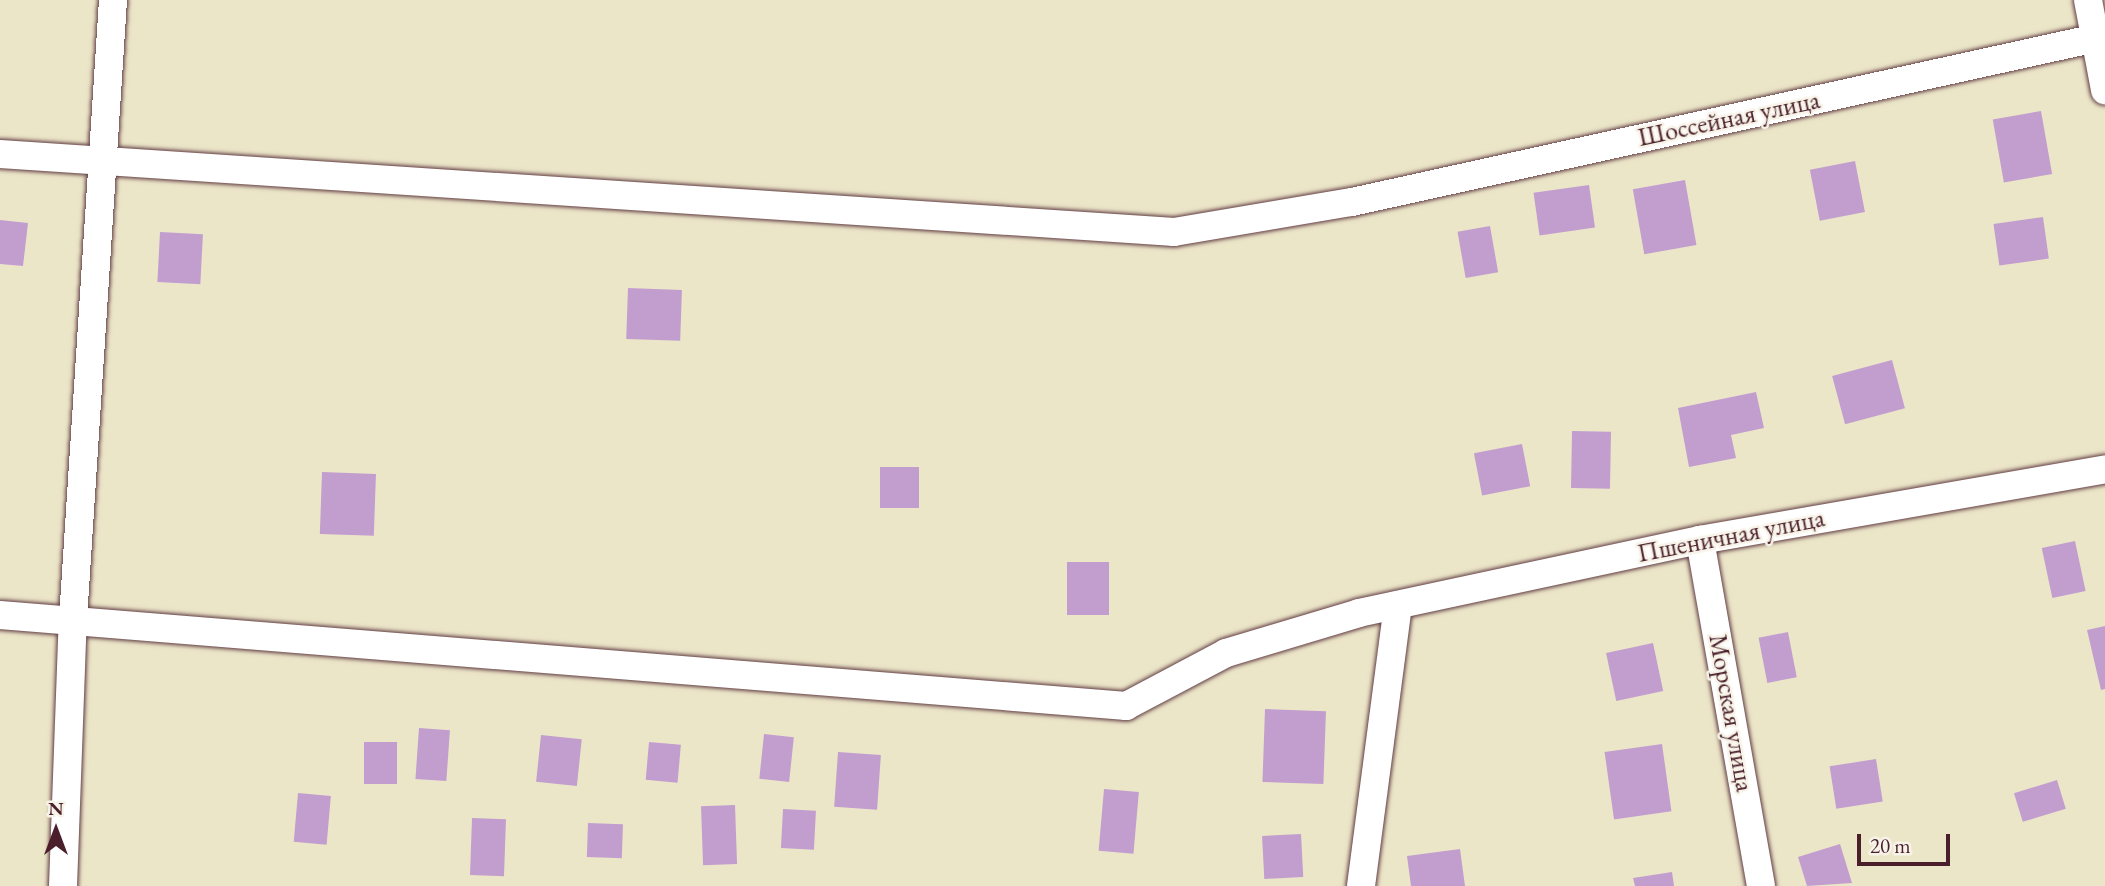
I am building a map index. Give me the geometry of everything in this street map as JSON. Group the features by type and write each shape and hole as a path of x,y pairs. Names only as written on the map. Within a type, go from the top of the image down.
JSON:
{"street":[{"path":"64,886 73,619 113,0"},
{"path":"2088,0 2100,37 2105,90"},
{"name":"Шоссейная улица","path":"0,154 103,157 1174,232 1352,202 2100,37"},
{"name":"Пшеничная улица","path":"0,615 1126,706 1226,653 1359,613 1700,540 2105,469"},
{"name":"Морская улица","path":"1700,540 1761,886"},
{"path":"1360,886 1398,605"}],"building":[{"path":"2041,111 2052,174 2004,183 1993,120"},
{"path":"1855,161 1865,212 1820,221 1810,170"},
{"path":"1685,180 1696,245 1644,254 1633,189"},
{"path":"1589,185 1595,228 1540,235 1534,193"},
{"path":"2043,217 2049,259 1999,266 1993,224"},
{"path":"0,220 28,223 23,266 0,264"},
{"path":"1490,226 1498,272 1466,278 1458,232"},
{"path":"160,232 203,234 200,284 157,282"},
{"path":"628,288 682,290 680,341 626,339"},
{"path":"1892,360 1905,408 1845,424 1832,376"},
{"path":"1756,392 1764,428 1731,435 1736,458 1689,467 1678,408"},
{"path":"1572,431 1611,432 1610,489 1571,488"},
{"path":"1522,444 1530,486 1482,496 1474,453"},
{"path":"880,467 919,467 919,508 880,508"},
{"path":"322,472 376,474 374,536 320,534"},
{"path":"2075,541 2086,591 2052,598 2042,548"},
{"path":"1067,562 1109,562 1109,615 1067,615"},
{"path":"2105,626 2105,689 2101,690 2087,630"},
{"path":"1788,632 1797,677 1767,683 1759,638"},
{"path":"1653,643 1663,691 1616,701 1606,653"},
{"path":"1265,709 1326,711 1323,784 1262,782"},
{"path":"419,728 450,730 446,781 415,779"},
{"path":"764,734 794,737 789,782 759,779"},
{"path":"541,735 582,739 577,786 536,782"},
{"path":"364,742 397,742 397,784 364,784"},
{"path":"649,742 681,745 678,783 646,780"},
{"path":"1662,744 1671,811 1614,819 1605,752"},
{"path":"838,752 881,755 877,810 834,807"},
{"path":"1876,759 1883,801 1836,809 1830,766"},
{"path":"2057,780 2066,809 2023,822 2014,793"},
{"path":"1104,789 1139,792 1133,854 1099,851"},
{"path":"298,793 331,796 327,845 294,842"},
{"path":"735,805 737,864 703,865 701,806"},
{"path":"783,809 816,811 814,850 781,848"},
{"path":"472,818 506,819 504,876 470,875"},
{"path":"588,823 623,824 622,858 587,857"},
{"path":"1301,834 1303,877 1264,879 1262,836"},
{"path":"1840,844 1852,883 1807,886 1798,857"},
{"path":"1460,849 1465,886 1411,886 1407,856"},
{"path":"1672,872 1674,886 1635,886 1633,878"}]}
